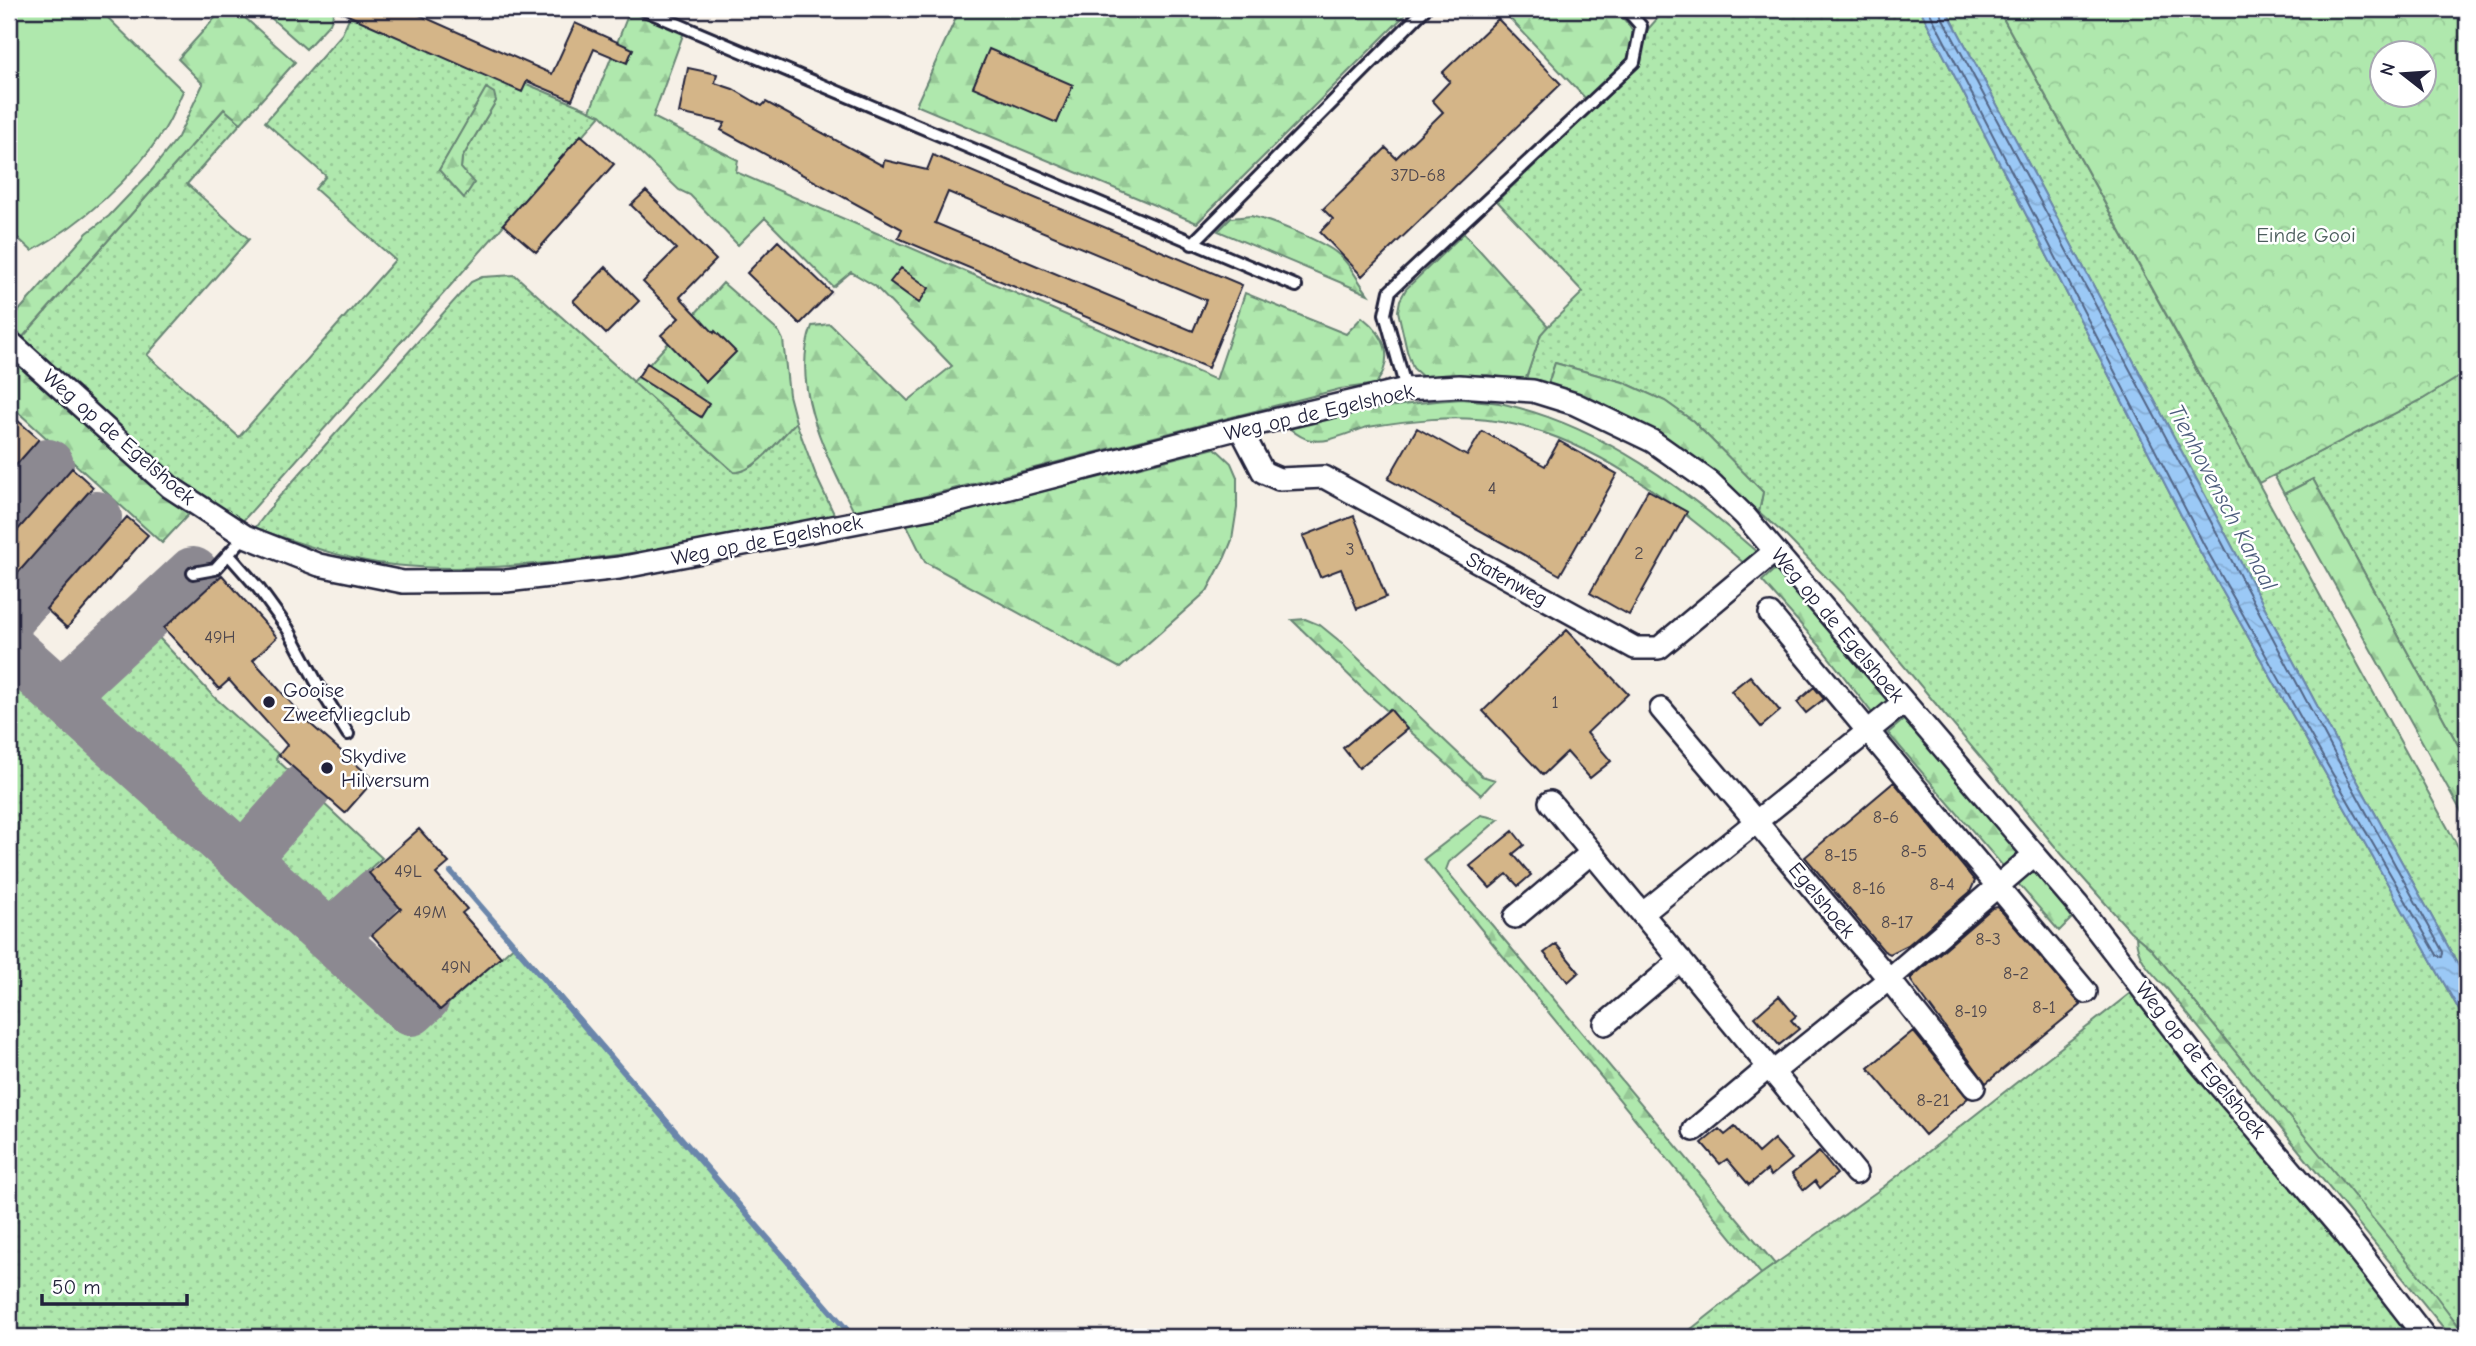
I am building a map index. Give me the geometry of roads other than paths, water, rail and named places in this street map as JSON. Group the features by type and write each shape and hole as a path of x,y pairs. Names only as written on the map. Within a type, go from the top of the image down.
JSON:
{"street":[{"name":"Weg op de Egelshoek","path":"9,341 170,487 245,536 319,565 402,582 506,581 619,568 911,512 1240,428 1406,389 1459,386 1533,391 1575,404 1652,441 1710,482 1745,516 2077,904 2194,1056 2347,1236 2425,1337"},
{"name":"Statenweg","path":"1240,428 1263,472 1279,480 1324,477 1635,648 1659,648 1775,551"},
{"path":"1770,614 2086,992"},
{"path":"1642,914 1904,702"},
{"name":"Egelshoek","path":"1661,709 1889,979 1974,1087"},
{"path":"1549,802 1856,1172"},
{"path":"1515,917 1591,853"},
{"path":"1694,1130 1889,979 2034,855"},
{"path":"1605,1024 1681,960"}],"lane":[{"path":"642,9 1296,286"},
{"path":"1192,244 1425,9"},
{"path":"1406,389 1385,314 1390,291 1634,62 1641,26 1626,9"},
{"path":"193,573 215,569 245,536"},
{"path":"229,555 288,628 348,734"}],"water":[{"path":"1920,9 1946,9 2354,775 2467,981 2467,1024 2198,548"}],"waterway":[{"path":"451,872 853,1337"}],"place":[{"name":"Gooise Zweefvliegclub","path":"269,702"},
{"name":"Skydive Hilversum","path":"327,768"}],"park label":[{"name":"Einde Gooi","path":"2306,235"}],"water label":[{"name":"Tienhovensch Kanaal","path":"2223,497"}]}
